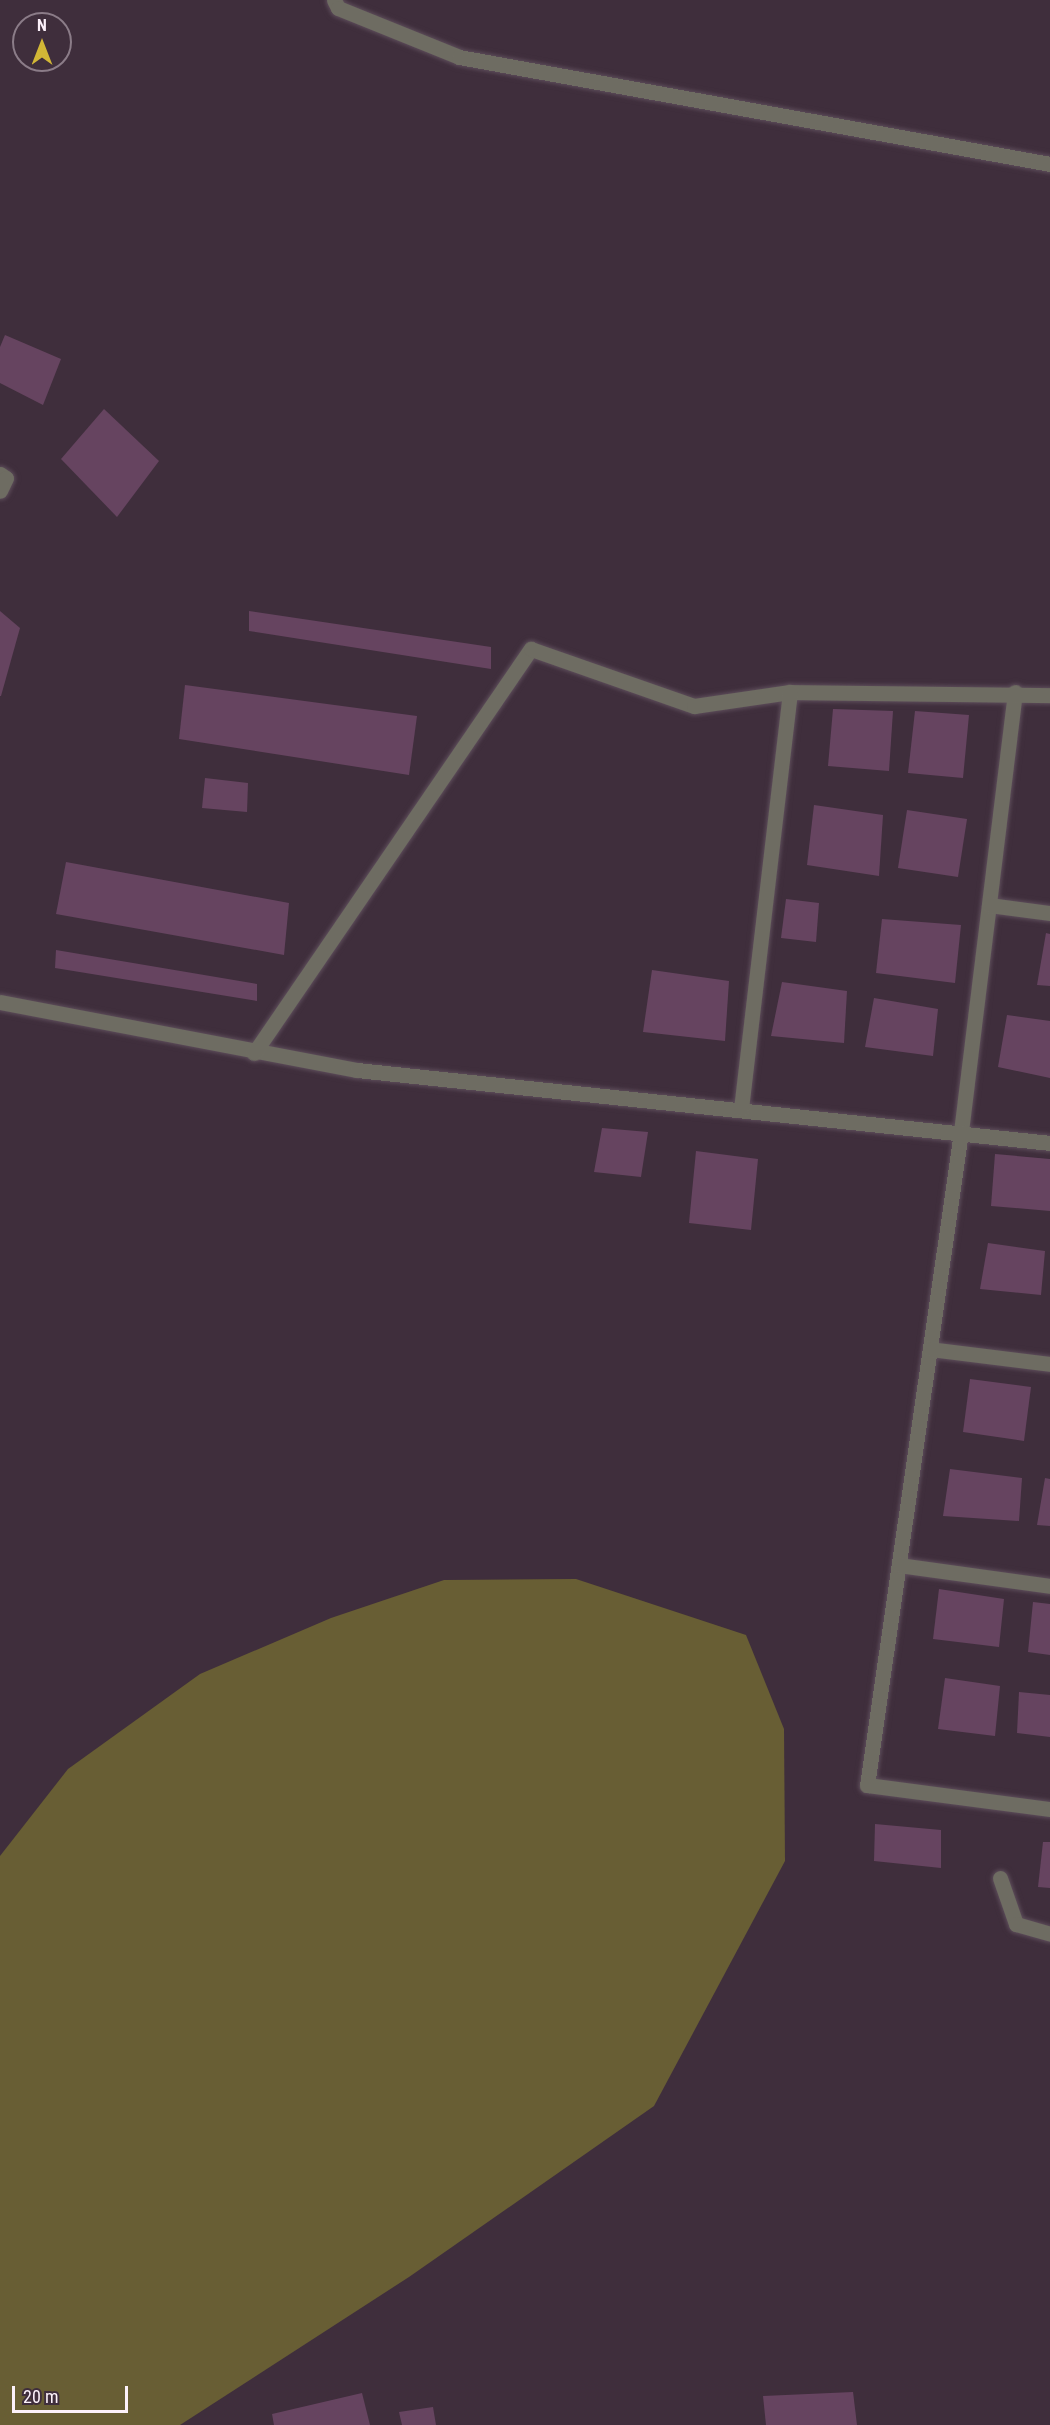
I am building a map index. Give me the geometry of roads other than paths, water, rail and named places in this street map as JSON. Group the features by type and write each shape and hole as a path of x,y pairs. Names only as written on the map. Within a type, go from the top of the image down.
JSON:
{"street":[{"path":"334,0 338,8 459,57 1050,164"},
{"path":"0,474 6,478 0,491"},
{"path":"254,1053 531,650 694,706 790,692 1015,692 1050,695"},
{"path":"741,1109 790,692"},
{"path":"1015,692 961,1132 867,1785 1050,1809"},
{"path":"989,905 1050,914"},
{"path":"0,1002 254,1053 357,1070 1050,1143"},
{"path":"930,1349 1050,1364"},
{"path":"899,1565 1050,1586"},
{"path":"1000,1878 1016,1924 1050,1934"}]}
